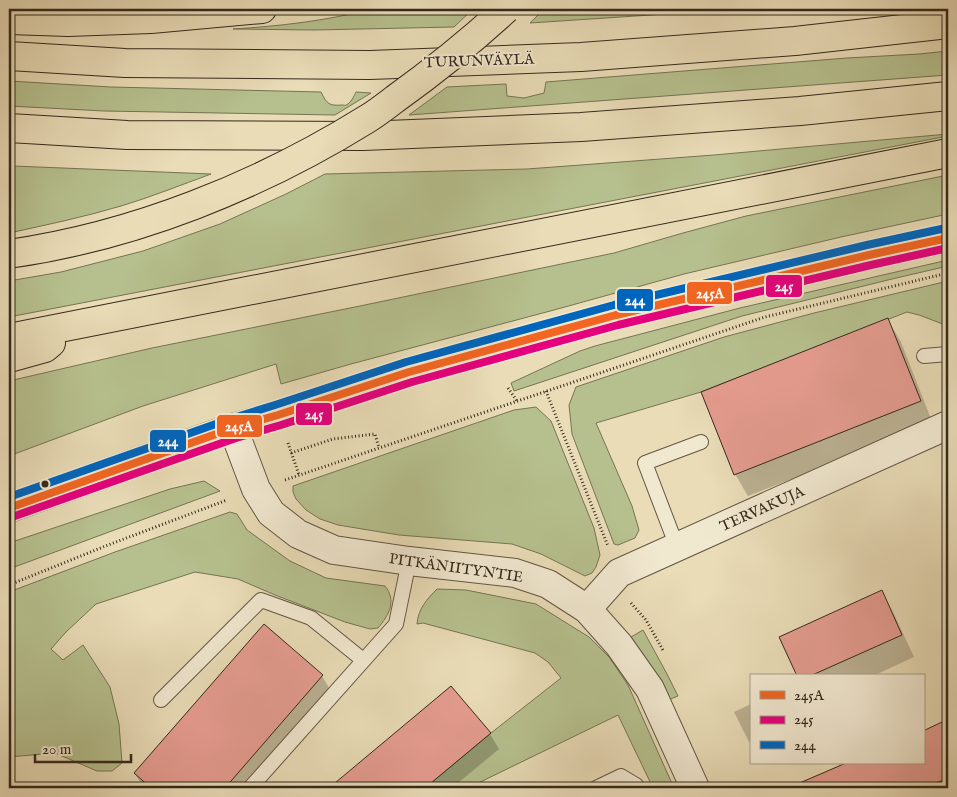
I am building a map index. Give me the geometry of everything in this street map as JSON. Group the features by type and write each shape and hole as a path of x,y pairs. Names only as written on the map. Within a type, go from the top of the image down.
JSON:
{"highway":[{"path":"9,20 68,22 152,19 262,9"},
{"path":"9,254 88,238 143,223 254,180 309,152 368,118 466,45 506,9"},
{"name":"TURUNVÄYLÄ","path":"9,56 125,63 370,65 581,57 795,41 948,24"},
{"path":"9,128 126,134 363,136 591,126 800,111 948,96"},
{"path":"9,338 948,153"},
{"path":"9,358 45,348 69,327"}],"street":[{"path":"9,508 233,428 409,372 616,316 859,257 948,238"},
{"name":"TERVAKUJA","path":"587,609 619,573 948,425"},
{"name":"PITKÄNIITYNTIE","path":"233,428 256,489 271,513 298,534 334,550 515,573 548,584 587,609 619,645 650,689 695,788"}],"lane":[{"path":"924,356 948,354"},
{"path":"678,547 645,462 701,442"},
{"path":"250,788 396,624 409,561"},
{"path":"161,700 261,600 311,618 364,660"},
{"path":"596,788 621,776 638,788"}],"path":[{"path":"9,585 256,489 765,317 948,273"},
{"path":"508,388 517,401"},
{"path":"546,391 610,552"},
{"path":"291,452 332,439 375,434 379,448"}],"green space":[{"path":"372,9 473,9 454,27 314,30 233,29 303,22"},
{"path":"544,9 741,9 530,23"},
{"path":"948,51 948,75 409,115 447,87 506,84 507,96 524,98 544,93 546,82"},
{"path":"9,81 111,87 321,92 329,103 338,105 348,104 356,92 371,93 335,115 104,111 9,106"},
{"path":"948,134 948,136 9,317 9,281 61,272 143,251 220,224 325,174 527,169 714,155"},
{"path":"9,166 211,174 121,206 9,233"},
{"path":"948,175 948,214 684,274 281,384 276,364 143,406 9,456 9,381 152,348 614,253 746,216"},
{"path":"948,260 948,266 742,316 514,391 511,383 595,346 740,308"},
{"path":"948,281 948,326 907,312 701,392 596,423 632,506 639,530 635,538 618,545 614,544 572,434 569,405 576,387 724,337"},
{"path":"536,407 551,421 594,528 600,555 592,573 585,576 541,554 512,544 399,535 338,525 320,519 306,510 296,499 293,492 293,486 514,410"},
{"path":"204,481 220,491 9,569 9,543 170,489"},
{"path":"230,512 237,514 247,530 290,561 326,578 385,586 391,597 391,602 388,613 382,623 378,628 370,629 345,622 238,579 195,572 96,604 51,649 63,660 83,645 110,687 119,724 122,763 112,771 97,771 55,753 9,757 9,592 115,552"},
{"path":"437,589 466,590 536,604 589,637 609,657 628,685 674,788 653,788 618,715 468,788 425,788 561,678 548,662 535,653 423,623 417,624 421,609"},
{"path":"643,630 678,696 663,702 654,678 631,637"}],"building":[{"path":"888,318 921,401 734,475 701,392"},
{"path":"882,590 902,635 814,674 796,674 779,637"},
{"path":"264,624 323,675 225,788 151,788 134,773"},
{"path":"451,686 491,733 425,788 329,788"},
{"path":"942,722 948,737 948,778 924,788 788,788 844,764 924,764 924,731"}],"transit line":[{"name":"244","path":"9,497 230,419 406,362 614,305 946,228"},
{"name":"245A","path":"9,508 233,428 409,372 616,315 948,238"},
{"name":"245","path":"12,517 236,438 412,382 618,325 948,248"}]}
